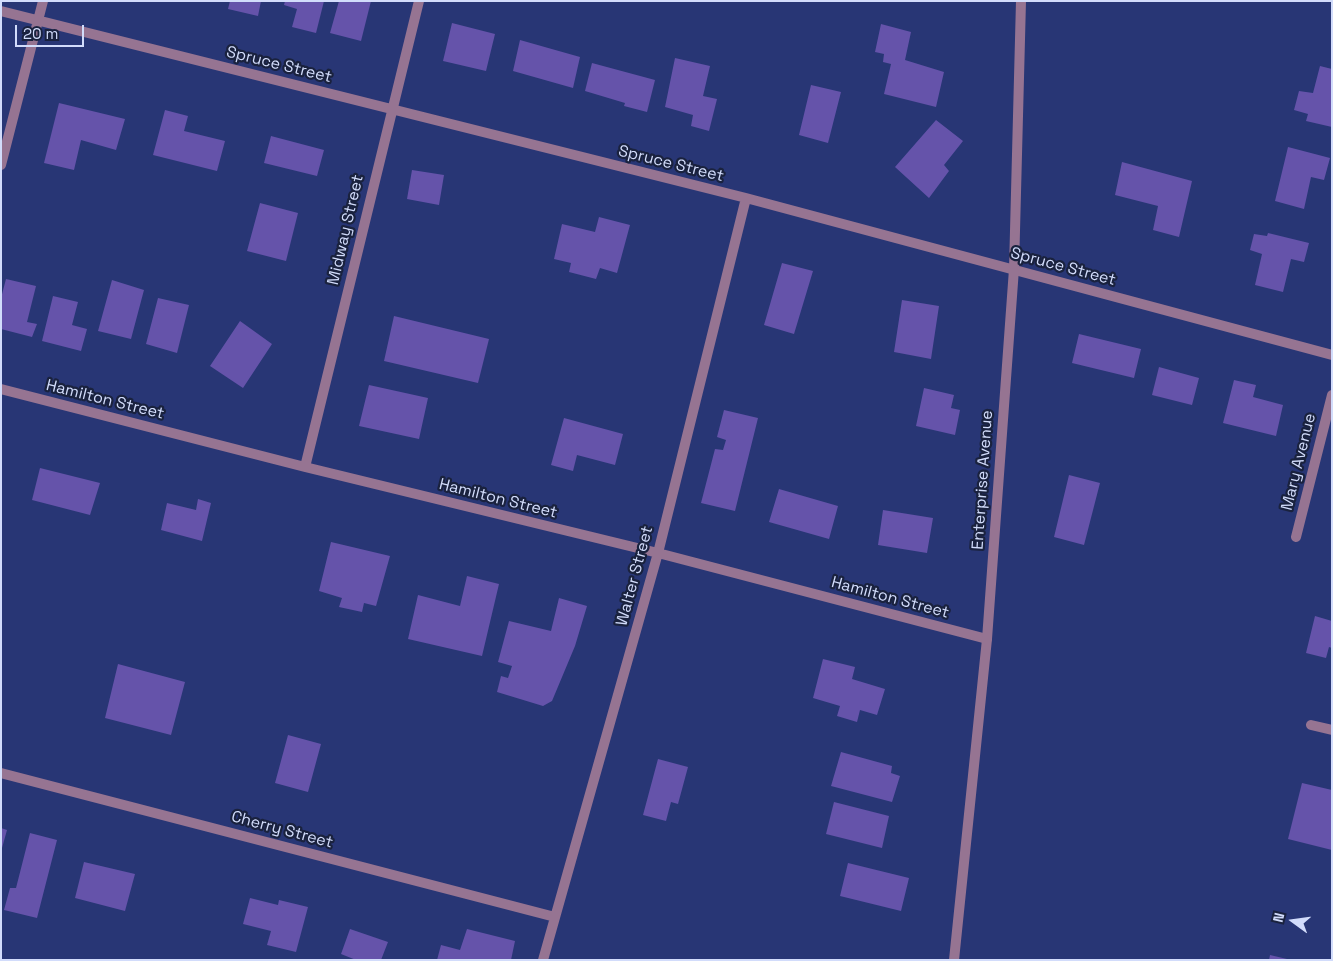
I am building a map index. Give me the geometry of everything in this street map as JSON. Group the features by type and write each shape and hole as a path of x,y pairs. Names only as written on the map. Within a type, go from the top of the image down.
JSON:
{"street":[{"path":"1,165 43,1"},
{"name":"Midway Street","path":"305,467 391,108 419,1"},
{"name":"Enterprise Avenue","path":"954,960 987,638 1014,269 1021,1"},
{"name":"Spruce Street","path":"1,11 746,198 1332,355"},
{"name":"Walter Street","path":"543,960 658,554 746,198"},
{"name":"Hamilton Street","path":"1,389 987,638"},
{"name":"Mary Avenue","path":"1296,537 1332,394"},
{"path":"1311,725 1332,730"},
{"name":"Cherry Street","path":"1,773 555,917"}],"building":[{"path":"230,1 261,1 258,16 228,9"},
{"path":"285,1 324,1 316,33 292,27 297,9 284,5"},
{"path":"339,1 371,1 361,41 330,33"},
{"path":"452,23 495,34 486,71 443,61"},
{"path":"881,24 911,32 905,60 944,72 936,107 884,94 891,64 883,62 884,54 875,52"},
{"path":"520,40 580,57 573,88 513,71"},
{"path":"675,58 710,66 703,96 717,99 709,131 691,126 693,115 665,107"},
{"path":"592,63 655,80 647,112 624,106 625,103 585,91"},
{"path":"1320,66 1332,69 1332,127 1306,121 1308,114 1294,110 1299,91 1313,93"},
{"path":"811,85 841,92 828,143 799,135"},
{"path":"59,103 125,119 116,150 81,140 74,170 44,163"},
{"path":"165,110 188,116 184,131 225,141 217,171 153,155"},
{"path":"936,120 963,141 944,165 949,171 929,198 895,167"},
{"path":"271,136 324,150 317,176 264,163"},
{"path":"1288,147 1330,158 1324,180 1311,177 1304,209 1275,201"},
{"path":"1122,162 1192,181 1179,237 1153,230 1158,206 1115,195"},
{"path":"412,170 444,175 439,205 407,199"},
{"path":"260,203 298,213 286,261 247,251"},
{"path":"599,217 630,225 617,273 600,268 596,279 569,272 571,263 554,259 562,224 595,232"},
{"path":"1268,233 1309,243 1304,262 1291,259 1283,292 1255,285 1262,254 1250,250 1254,234 1267,236"},
{"path":"782,263 813,271 794,334 764,325"},
{"path":"6,279 36,286 27,322 37,324 32,337 1,329 1,298"},
{"path":"112,280 144,290 131,339 98,331"},
{"path":"53,296 78,302 72,325 87,329 81,351 42,341"},
{"path":"158,298 189,305 177,353 146,344"},
{"path":"902,300 939,306 931,359 894,352"},
{"path":"394,316 489,339 478,383 384,361"},
{"path":"240,321 272,344 243,388 210,366"},
{"path":"1079,334 1141,349 1134,378 1072,363"},
{"path":"1159,367 1199,378 1192,405 1152,395"},
{"path":"1234,380 1256,385 1253,397 1283,405 1276,436 1223,423"},
{"path":"369,385 428,398 419,439 359,426"},
{"path":"924,388 954,395 951,408 960,410 955,435 916,426"},
{"path":"724,410 758,418 735,511 701,503 715,449 723,450 726,440 717,437"},
{"path":"564,418 623,434 615,465 577,455 573,471 551,465"},
{"path":"40,468 100,483 90,515 32,500"},
{"path":"1069,475 1100,483 1084,545 1054,537"},
{"path":"779,489 838,506 829,539 769,522"},
{"path":"198,499 211,503 202,541 161,530 167,503 196,510"},
{"path":"883,510 933,518 927,553 878,545"},
{"path":"331,542 390,556 376,606 364,603 362,612 339,607 342,598 319,591"},
{"path":"467,576 499,584 482,656 408,639 418,595 460,606"},
{"path":"559,598 587,606 575,646 552,701 543,706 497,692 501,676 508,678 512,666 498,662 509,621 551,631"},
{"path":"1315,616 1332,621 1332,648 1329,647 1326,658 1306,653"},
{"path":"823,659 855,667 852,679 885,689 877,715 860,710 857,722 837,716 840,706 813,698"},
{"path":"118,664 185,682 171,735 105,718"},
{"path":"288,735 321,744 308,792 275,783"},
{"path":"841,752 892,766 891,773 900,776 892,802 831,786"},
{"path":"658,759 688,767 678,804 671,802 666,821 643,815"},
{"path":"1302,783 1332,790 1332,850 1288,839"},
{"path":"834,802 889,816 882,848 826,834"},
{"path":"1,828 7,830 2,848 1,848"},
{"path":"30,833 57,840 37,918 4,910 10,888 16,888"},
{"path":"84,862 135,874 125,911 75,898"},
{"path":"848,863 909,878 901,911 840,896"},
{"path":"250,898 278,905 279,900 308,907 296,952 267,945 271,931 243,924"},
{"path":"350,929 388,942 381,960 356,960 341,954"},
{"path":"467,929 515,941 511,960 437,960 441,945 460,950"},
{"path":"1270,955 1287,959 1287,960 1269,960"}]}
